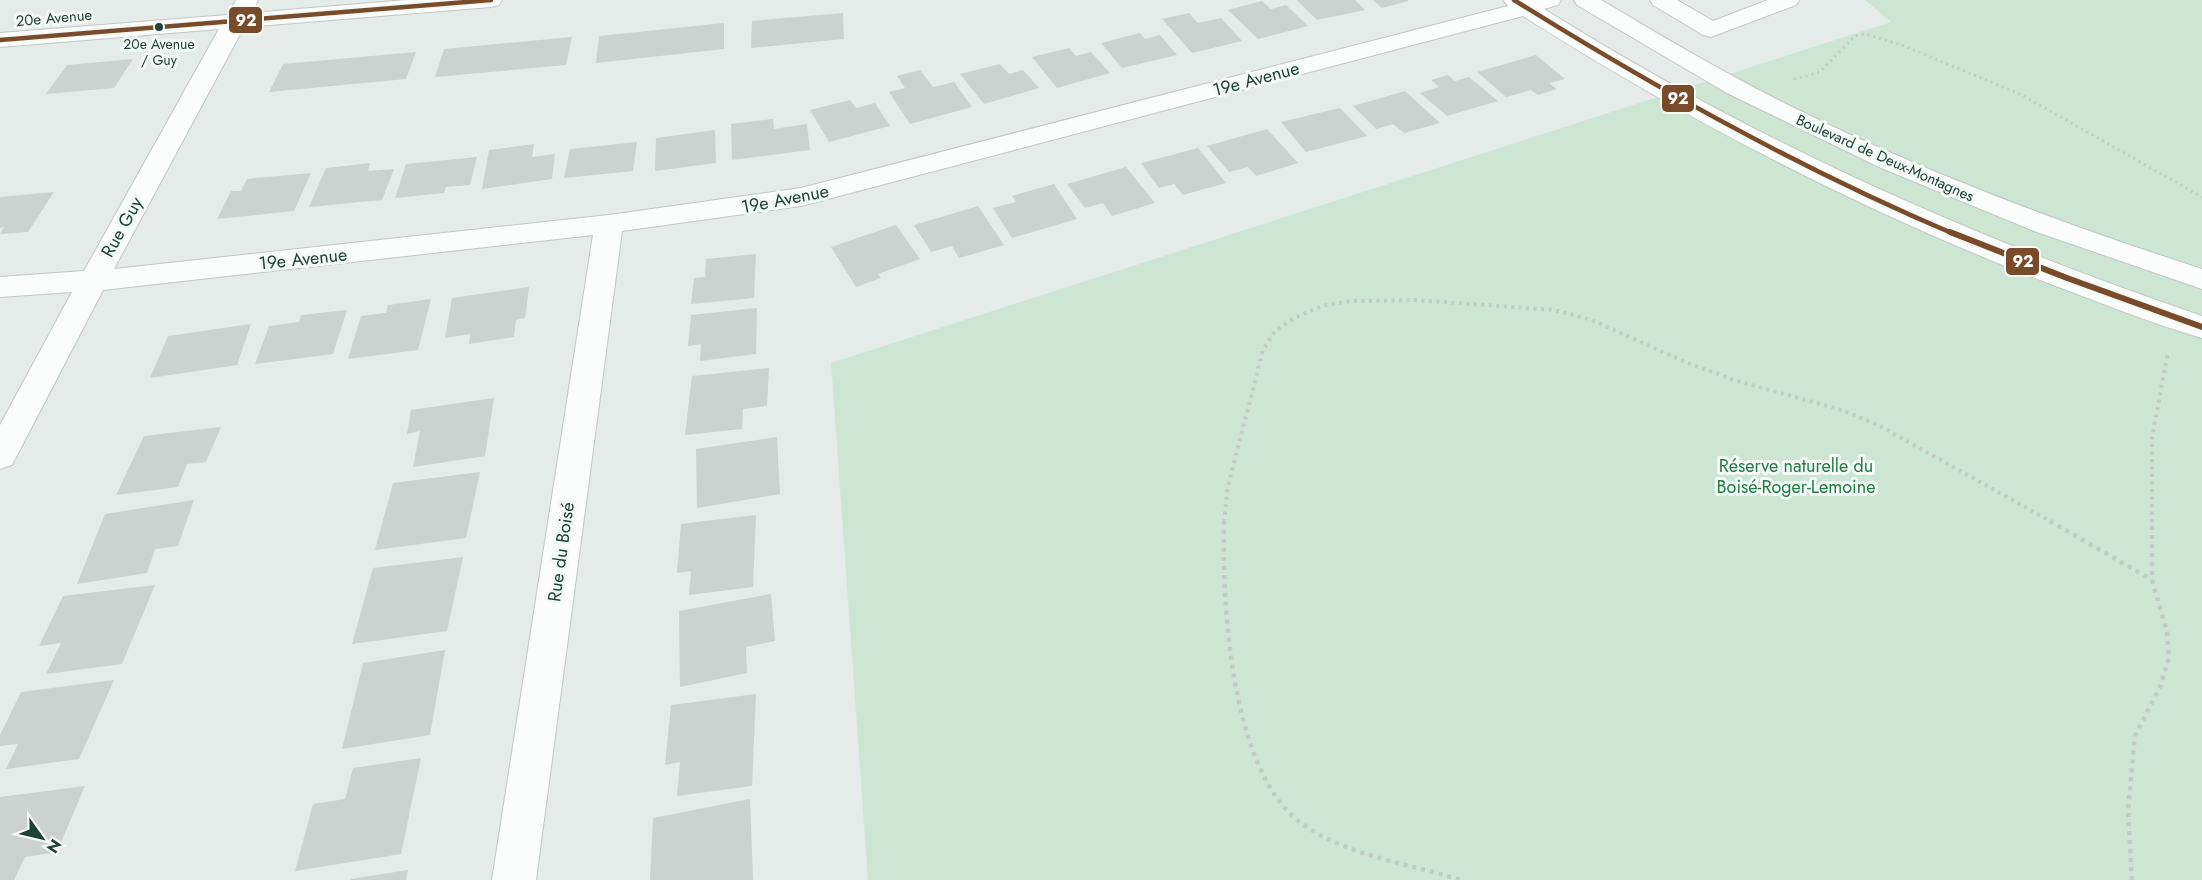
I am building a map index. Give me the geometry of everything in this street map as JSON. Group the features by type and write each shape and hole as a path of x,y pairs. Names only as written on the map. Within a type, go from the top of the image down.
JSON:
{"street":[{"name":"20e Avenue","path":"0,23 245,5 491,0"},
{"name":"Boulevard de Deux-Montagnes","path":"1585,0 1727,83 1868,152 2020,216 2202,279"},
{"path":"1661,0 1711,30 1788,0"},
{"path":"1530,3 1669,96 1821,176 1998,253 2202,327"},
{"name":"19e Avenue","path":"0,286 145,277 609,224 750,206 801,197 1530,3"},
{"name":"20e Avenue","path":"0,40 245,5"},
{"name":"Rue Guy","path":"0,456 94,279 245,5"},
{"name":"Rue du Boisé","path":"514,880 609,224"}],"path":[{"path":"1790,80 1820,72 1854,36 1864,34 1876,37 1940,60 2022,95 2202,197"},
{"path":"1460,880 1337,843 1300,822 1280,805 1265,782 1248,732 1233,677 1225,604 1223,537 1227,497 1263,350 1275,331 1294,318 1322,306 1350,301 1415,300 1554,310 1592,320 1685,362 1737,381 1845,411 1878,425 1956,467 2152,580"},
{"path":"2132,880 2128,811 2135,736 2160,687 2169,658 2167,632 2152,580 2152,438 2170,341"}],"green space":[{"name":"Réserve naturelle du Boisé-Roger-Lemoine","path":"1865,0 2202,0 2202,880 868,880 831,363 1891,22"}],"building":[{"path":"1297,0 1355,0 1365,10 1317,20"},
{"path":"1373,0 1408,0 1408,1 1382,8"},
{"path":"1262,1 1271,9 1286,5 1308,26 1258,39 1228,10"},
{"path":"843,13 844,39 751,48 752,21"},
{"path":"1189,13 1198,23 1221,18 1242,41 1192,53 1162,19"},
{"path":"724,23 724,49 596,63 599,36"},
{"path":"1140,33 1145,39 1160,35 1177,55 1122,68 1101,43"},
{"path":"572,37 566,65 435,77 444,49"},
{"path":"1069,48 1076,56 1091,52 1110,73 1057,88 1032,57"},
{"path":"416,52 406,79 269,92 283,64"},
{"path":"1536,55 1565,79 1549,83 1557,89 1538,95 1531,90 1506,97 1477,72"},
{"path":"133,59 114,88 46,94 67,65"},
{"path":"1000,64 1009,74 1023,70 1039,88 984,104 960,74"},
{"path":"920,70 933,87 954,82 972,107 910,124 889,92 905,88 897,76"},
{"path":"1448,75 1455,81 1469,77 1498,101 1447,116 1420,93 1439,87 1431,80"},
{"path":"1405,91 1440,123 1404,133 1393,124 1376,129 1353,106"},
{"path":"850,100 856,108 875,103 890,126 829,142 810,110"},
{"path":"1340,108 1367,136 1306,152 1281,122"},
{"path":"773,119 774,129 807,124 810,150 732,160 731,124"},
{"path":"1267,129 1298,163 1256,176 1248,167 1229,172 1207,146"},
{"path":"715,130 716,163 655,171 656,138"},
{"path":"637,142 633,171 564,178 570,149"},
{"path":"534,144 532,157 555,154 552,179 482,189 489,150"},
{"path":"1198,148 1226,183 1183,195 1174,184 1159,188 1141,163"},
{"path":"477,157 470,185 446,187 444,193 395,198 406,164"},
{"path":"370,163 368,171 394,169 382,200 309,207 326,168"},
{"path":"1126,167 1155,203 1112,216 1103,203 1085,208 1067,184"},
{"path":"311,173 294,211 217,219 231,191 241,191 247,179"},
{"path":"1054,184 1077,219 1012,238 993,208 1016,202 1012,196"},
{"path":"54,192 28,232 0,234 4,227 0,228 0,197"},
{"path":"978,206 1004,245 959,258 952,246 931,252 914,225"},
{"path":"896,225 920,259 878,274 881,278 856,287 831,247"},
{"path":"756,254 754,298 691,304 694,278 705,277 706,259"},
{"path":"529,287 525,318 516,320 514,337 469,344 470,334 445,338 452,298"},
{"path":"431,299 418,350 348,359 361,316 386,313 388,305"},
{"path":"757,308 756,354 700,361 701,344 688,346 691,315"},
{"path":"347,310 333,354 255,364 269,326 299,322 301,315"},
{"path":"251,324 237,365 150,378 168,336"},
{"path":"769,368 767,406 743,409 742,429 685,435 692,376"},
{"path":"494,398 485,456 413,467 420,431 407,434 411,410"},
{"path":"221,427 206,462 187,464 178,487 116,495 144,436"},
{"path":"777,437 780,494 697,508 696,449"},
{"path":"480,472 466,538 375,550 393,483"},
{"path":"194,500 178,546 155,549 147,573 77,584 105,514"},
{"path":"756,515 753,587 689,595 691,571 677,573 681,524"},
{"path":"463,557 447,631 352,644 373,568"},
{"path":"155,585 122,664 46,674 61,643 39,646 63,596"},
{"path":"771,594 775,641 746,647 747,673 680,687 679,611"},
{"path":"445,650 430,735 342,749 363,663"},
{"path":"114,680 79,759 6,769 18,744 0,746 0,735 21,692"},
{"path":"756,694 752,786 677,796 680,762 665,765 671,705"},
{"path":"421,758 401,854 295,871 313,804 345,799 353,768"},
{"path":"85,786 57,852 25,857 14,880 0,880 0,797"},
{"path":"750,799 753,880 650,880 653,818"},
{"path":"408,870 406,880 351,880 351,879"}],"transit line":[{"name":"92","path":"0,40 491,0"},
{"name":"92","path":"1514,0 1678,98 1762,144 1847,186 2023,261 2202,327"}],"place":[{"name":"20e Avenue / Guy","path":"159,27"}]}
